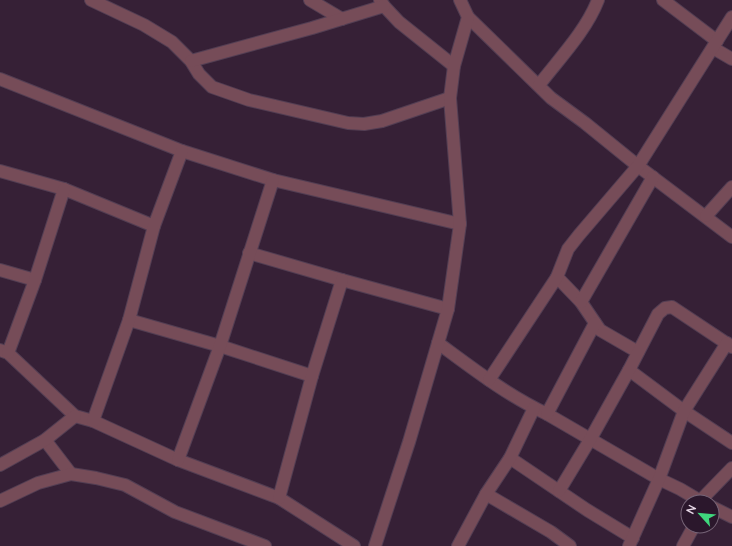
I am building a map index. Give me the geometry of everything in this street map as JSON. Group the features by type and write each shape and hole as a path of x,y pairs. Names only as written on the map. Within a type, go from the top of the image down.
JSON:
{"street":[{"path":"91,0 144,25 172,42 191,61 199,74 212,87 249,100 348,122 364,124 382,121 450,98"},
{"path":"310,0 342,19"},
{"path":"539,85 581,31 594,10 598,0"},
{"path":"663,0 732,59"},
{"path":"462,1 468,17 551,98 732,237"},
{"path":"191,61 342,19 382,3 399,22 454,66"},
{"path":"375,546 409,442 448,309 460,224 450,98 454,66 468,17"},
{"path":"489,380 557,276 568,249 638,166 732,17"},
{"path":"1,83 182,151 273,180 460,224"},
{"path":"93,422 129,320 154,226 182,151"},
{"path":"0,171 64,189 154,226"},
{"path":"581,302 653,177"},
{"path":"178,460 220,346 273,180"},
{"path":"706,216 732,187"},
{"path":"64,189 35,280 4,351 75,416 93,422 178,460 279,498 354,546"},
{"path":"249,253 448,309"},
{"path":"0,270 35,280"},
{"path":"557,276 581,302 600,330 638,352"},
{"path":"279,498 312,376 342,280"},
{"path":"510,458 631,542 659,479 684,411 729,345 672,307 665,308 658,314 629,370 559,491"},
{"path":"129,320 220,346 312,376"},
{"path":"547,414 595,323"},
{"path":"438,343 489,380 534,408 590,438 659,479 689,494"},
{"path":"629,370 684,411 732,443"},
{"path":"458,546 486,494 510,458 534,408"},
{"path":"0,465 45,440 75,416"},
{"path":"45,440 71,474"},
{"path":"708,494 732,468"},
{"path":"0,501 38,483 71,474 96,478 125,485 175,512 265,546"},
{"path":"486,494 551,532 570,546"},
{"path":"720,511 732,518"},
{"path":"686,544 690,534"}]}
